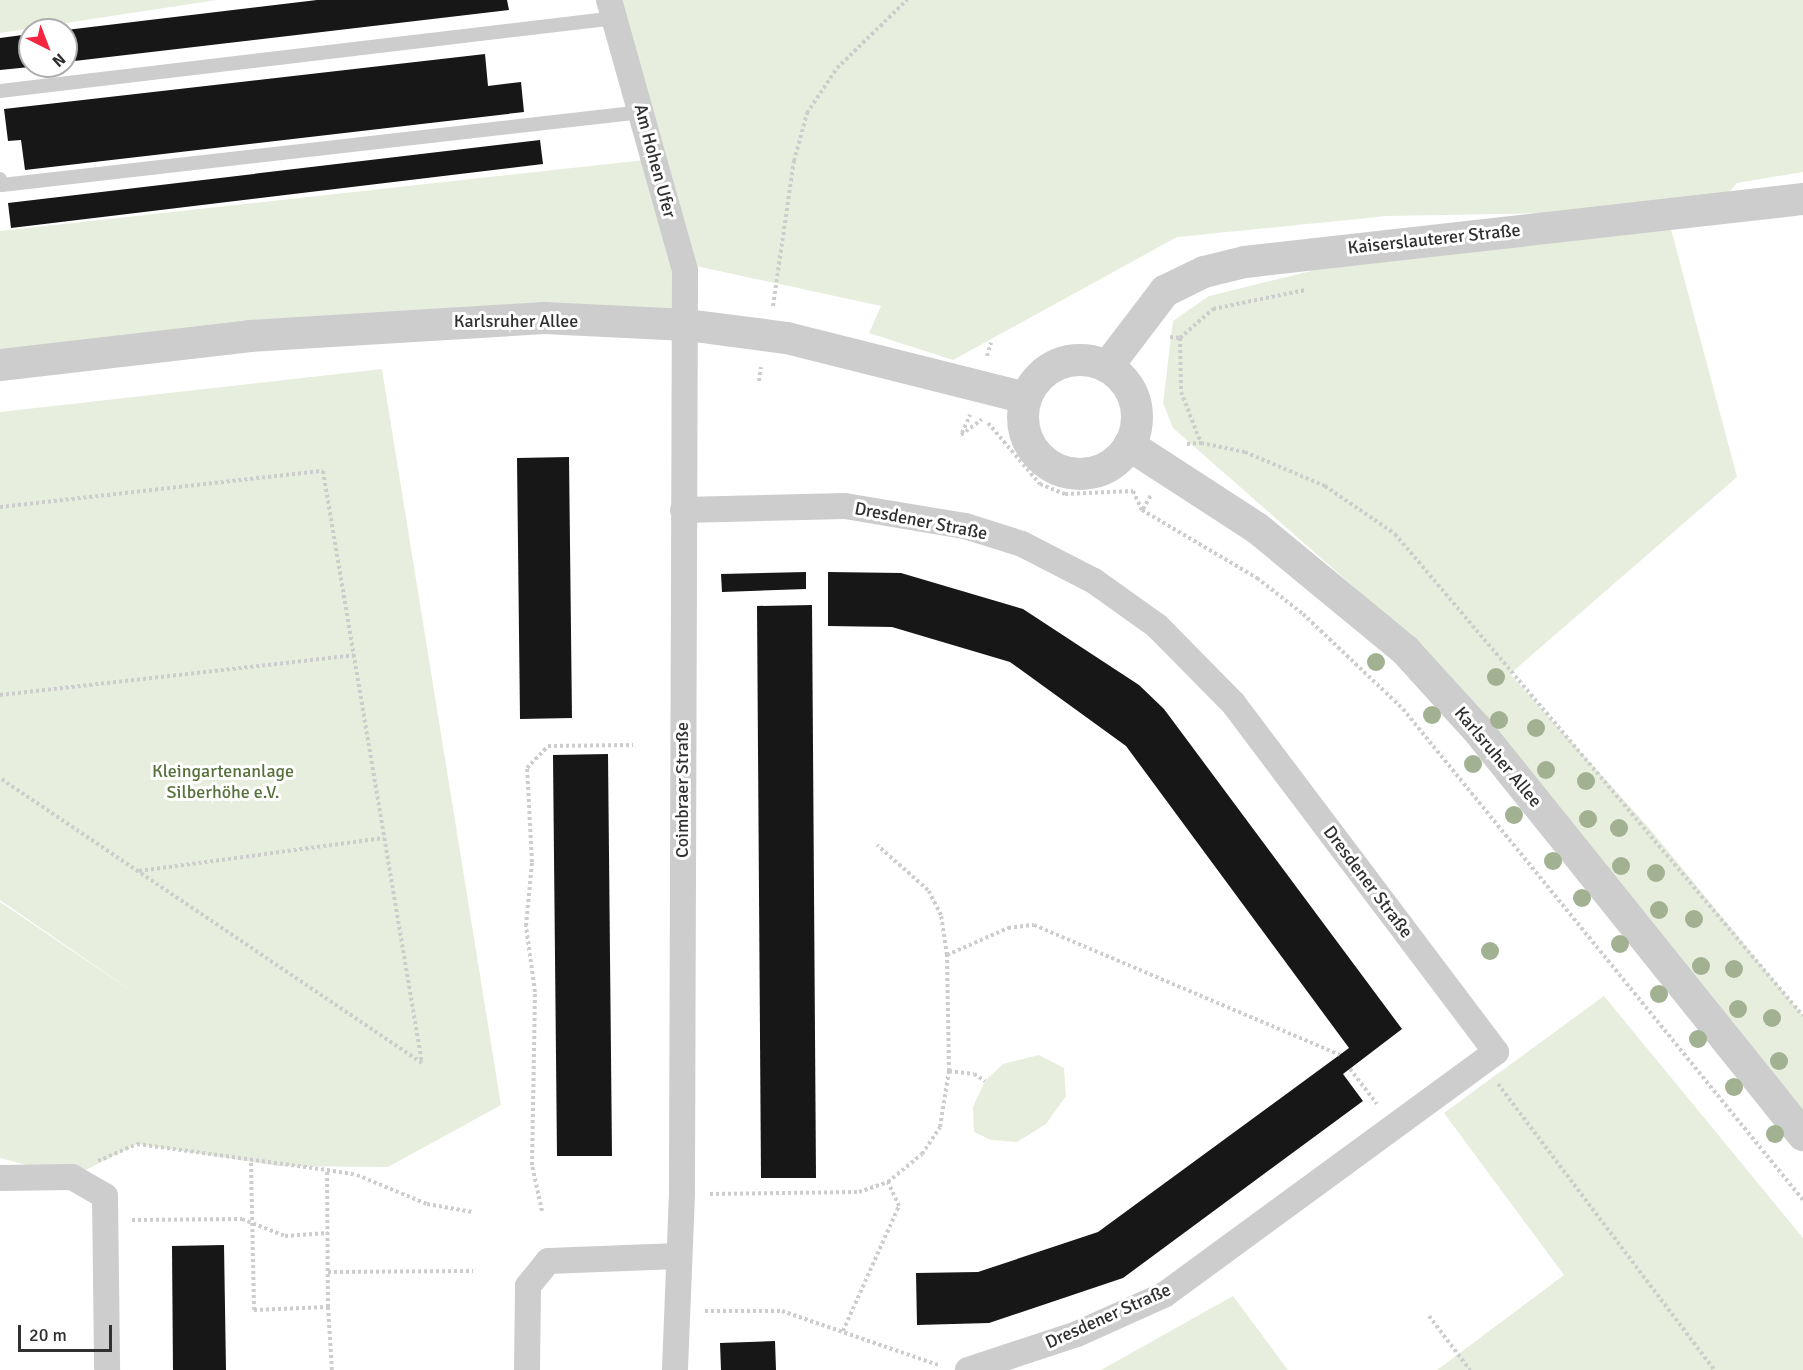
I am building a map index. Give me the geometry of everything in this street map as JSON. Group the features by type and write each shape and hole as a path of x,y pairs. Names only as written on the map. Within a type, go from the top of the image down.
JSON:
{"street":[{"name":"Am Hohen Ufer","path":"613,9 685,271 687,325"},
{"name":"Kaiserslauterer Straße","path":"1107,367 1150,306 1180,282 1245,262 1803,199"},
{"name":"Karlsruher Allee","path":"0,365 250,336 464,320 687,325 787,338 1025,398"},
{"name":"Coimbraer Straße","path":"675,1370 682,1194 683,510 687,325"},
{"path":"1088,360 1107,367 1121,377 1134,402 1136,428 1129,445 1102,470 1065,473 1041,458 1025,435 1025,398 1050,368 1088,360"},
{"name":"Karlsruher Allee","path":"1129,445 1257,528 1405,650 1478,729 1803,1135"},
{"name":"Dresdener Straße","path":"683,510 845,506 965,526 1022,544 1094,581 1157,626 1233,703 1496,1052 1164,1295 1077,1334 968,1370"},
{"path":"0,1178 72,1177 105,1196 107,1370"},
{"path":"527,1370 528,1286 548,1261 679,1256"}],"lane":[{"path":"0,91 613,9"},
{"path":"0,179 2,185 642,112"}],"path":[{"path":"771,313 794,161 807,113 837,68 907,0"},
{"path":"1131,332 1158,351 1165,337 1180,338 1213,309 1314,288"},
{"path":"1180,338 1181,392 1201,443 1245,452 1325,486 1395,534 1803,1016"},
{"path":"961,435 981,419 998,429 1022,468 1040,484 1065,494 1132,491 1142,510 1257,578 1403,709 1803,1200"},
{"path":"0,507 323,471 422,1063 0,778"},
{"path":"0,695 354,655"},
{"path":"542,1211 532,1165 535,992 526,926 532,862 527,768 548,746 633,745"},
{"path":"138,871 384,838"},
{"path":"682,1194 860,1192 888,1182 922,1154 940,1127 949,1071 947,955 941,915 928,890 877,845"},
{"path":"947,955 1008,928 1034,925 1340,1055"},
{"path":"1482,1062 1714,1370"},
{"path":"1350,1069 1394,1126"},
{"path":"949,1071 974,1074 985,1081"},
{"path":"72,1177 137,1144 251,1163 357,1175 427,1204 472,1212"},
{"path":"251,1163 254,1310 328,1307"},
{"path":"327,1170 328,1307 332,1370"},
{"path":"843,1331 899,1206 888,1182"},
{"path":"130,1220 242,1219 252,1227 285,1236 328,1233"},
{"path":"328,1272 473,1271"},
{"path":"699,1311 782,1311 952,1370"},
{"path":"1429,1316 1470,1370"}],"green space":[{"path":"0,0 217,0 78,21 78,18 18,18 18,30 0,33"},
{"path":"609,0 1803,0 1803,172 1737,183 1714,210 1387,216 1177,237 953,360 869,333 881,306 696,266"},
{"path":"654,159 687,325 0,365 0,231"},
{"path":"1671,229 1737,477 1510,674 1650,829 1803,1016 1803,1132 1429,653 1173,428 1163,403 1173,321 1209,296 1315,270"},
{"name":"Kleingartenanlage Silberhöhe e.V.","path":"382,369 501,1105 388,1167 279,1166 137,1144 72,1177 0,1158 0,902 142,998 0,900 0,412"},
{"path":"1604,996 1803,1238 1803,1370 1437,1370 1564,1275 1444,1113"},
{"path":"1039,1055 1064,1068 1066,1096 1046,1124 1017,1142 991,1140 974,1132 973,1107 985,1081 1003,1064"},
{"path":"1233,1296 1288,1370 1101,1370"}],"building":[{"path":"317,0 507,0 509,10 78,61 78,29"},
{"path":"18,36 18,68 0,70 0,38"},
{"path":"485,54 488,86 521,82 524,112 25,170 21,140 8,141 4,109"},
{"path":"540,140 543,164 11,228 8,203"},
{"path":"569,457 572,718 520,719 517,458"},
{"path":"806,572 806,589 722,592 721,574"},
{"path":"828,572 901,573 1023,609 1139,685 1164,709 1402,1029 1343,1074 1363,1101 1123,1278 989,1323 917,1325 916,1273 978,1272 1098,1232 1349,1048 1126,746 1010,662 892,627 828,626"},
{"path":"812,605 816,1178 761,1178 757,606"},
{"path":"608,754 612,1156 557,1156 553,755"},
{"path":"224,1245 226,1370 173,1370 172,1246"},
{"path":"775,1341 776,1370 721,1370 720,1343"}]}
